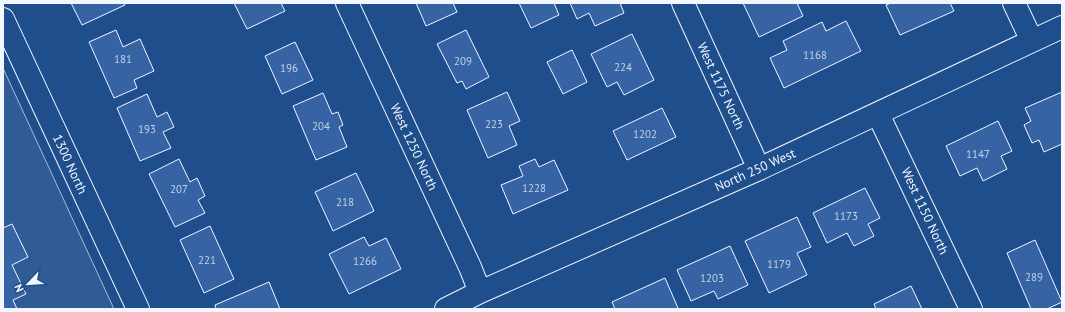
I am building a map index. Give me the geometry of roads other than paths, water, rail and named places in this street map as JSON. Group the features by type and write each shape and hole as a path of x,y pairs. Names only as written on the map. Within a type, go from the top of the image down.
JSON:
{"street":[{"name":"West 1250 North","path":"347,3 470,267 480,292"},
{"name":"West 1175 North","path":"683,3 759,169"},
{"path":"1014,3 1032,41"},
{"name":"1300 North","path":"3,19 138,309"},
{"name":"North 250 West","path":"446,309 480,292 759,169 1062,27"},
{"name":"West 1150 North","path":"878,114 971,309"}]}
